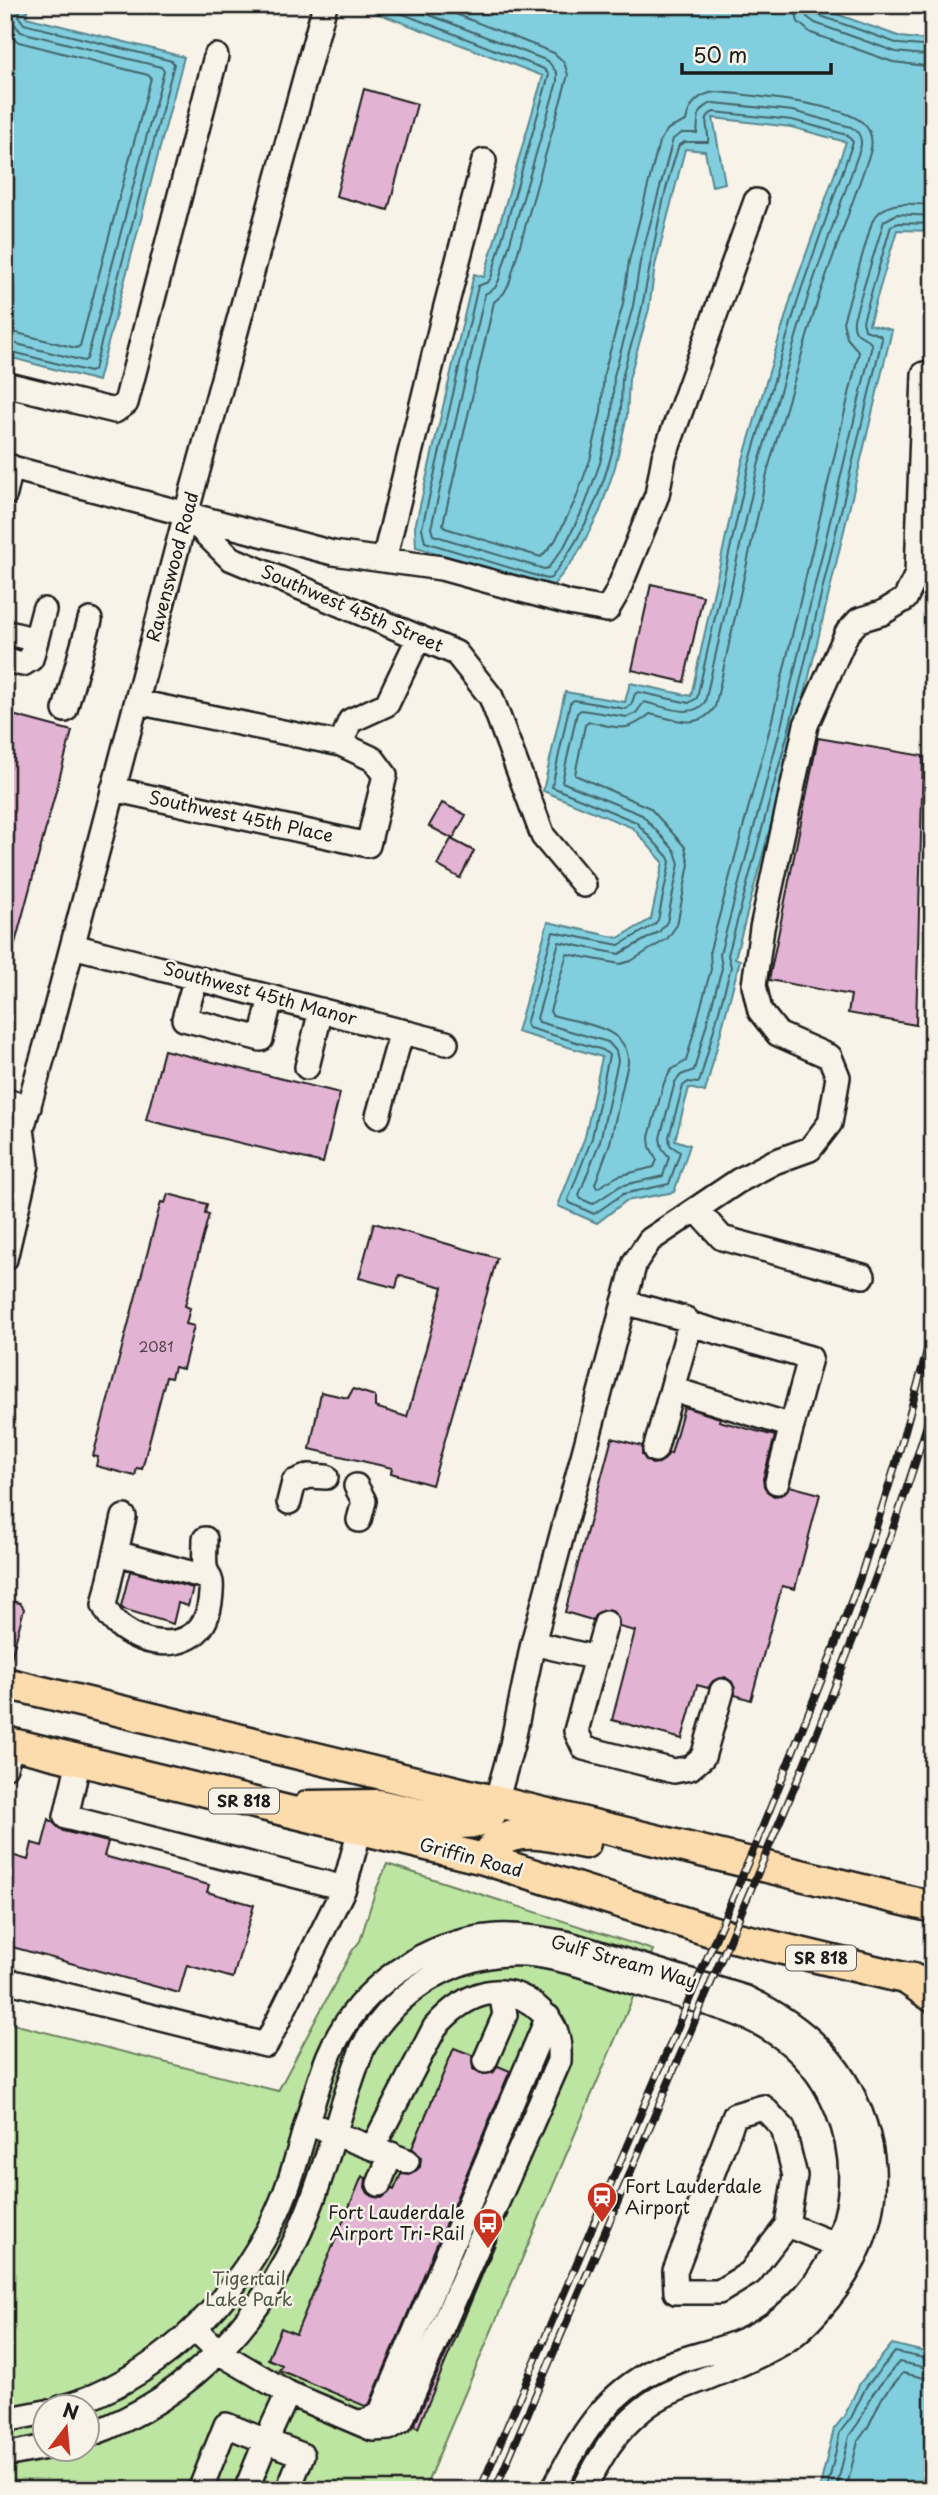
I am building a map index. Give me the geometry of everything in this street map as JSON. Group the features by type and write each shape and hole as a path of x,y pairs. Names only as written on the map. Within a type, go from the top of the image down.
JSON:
{"main road":[{"path":"5,1684 933,1907"},
{"name":"Griffin Road","path":"8,1751 79,1760 484,1860 717,1933 925,1987"},
{"path":"266,1806 378,1805 460,1823 478,1822 488,1816 496,1802"},
{"path":"484,1860 499,1842 518,1835 552,1836 626,1853 663,1843"}],"street":[{"name":"Ravenswood Road","path":"5,1154 26,1118 324,7"},
{"path":"5,384 114,411 126,403 216,57"},
{"path":"384,561 484,161"},
{"path":"5,494 8,467 333,554 441,568 569,603 607,610 617,593 657,495 664,457 756,201"},
{"path":"496,1802 512,1745 533,1643 635,1262 650,1240 750,1174 810,1149 830,1123 838,1077 830,1057 778,1034 760,1011 754,985 762,928 806,725 847,634 859,620 882,613 905,599 917,574 924,374"},
{"name":"Southwest 45th Street","path":"187,514 230,558 456,653 491,697 543,836 584,885"},
{"path":"5,660 23,664 31,659 44,610"},
{"path":"65,710 90,620"},
{"path":"5,632 36,640"},
{"path":"136,702 341,744 350,721 387,704 419,637"},
{"name":"Southwest 45th Place","path":"113,789 368,845 385,775 373,760 341,744"},
{"name":"Southwest 45th Manor","path":"73,946 446,1043"},
{"path":"196,978 184,1019 261,1039 271,997"},
{"path":"307,1067 321,1010"},
{"path":"378,1116 402,1031"},
{"path":"5,1101 26,1118"},
{"name":"Ravenswood Road","path":"5,1259 27,1166 26,1118"},
{"path":"696,1209 722,1238 863,1276"},
{"path":"624,1302 810,1358 777,1482"},
{"path":"655,1450 690,1324"},
{"path":"672,1389 792,1426"},
{"path":"289,1502 294,1482 309,1476 326,1477"},
{"path":"356,1486 364,1501 359,1520"},
{"path":"124,1517 104,1605 108,1618 135,1636 161,1643 185,1641 197,1633 208,1614 211,1583 205,1568 205,1539"},
{"path":"116,1553 209,1578"},
{"path":"606,1623 576,1731 584,1748 674,1771 690,1768 704,1756 722,1691"},
{"path":"533,1643 596,1658"},
{"path":"79,1760 66,1817 344,1888"},
{"path":"5,1980 266,2045 344,1888 360,1829"},
{"name":"Gulf Stream Way","path":"95,2394 137,2373 169,2352 195,2329 235,2284 271,2226 287,2190 318,2085 340,2033 367,1997 400,1969 438,1948 477,1938 518,1936 566,1943 746,1998 765,2007 804,2033 833,2062 857,2105 871,2151 872,2194 867,2223 788,2314 764,2330 734,2344 667,2363 616,2395 580,2438 553,2490"},
{"name":"Gulf Stream Way","path":"102,2429 159,2400 188,2380 220,2353 264,2298 282,2269 310,2208 363,2047 390,2008 414,1987 447,1969 483,1958 510,1954 536,1955 561,1960 747,2018 771,2030 789,2044 822,2081 835,2103 849,2151 847,2249 839,2287 811,2319 781,2345 740,2365 668,2392 644,2408 618,2431 600,2458 584,2490"},
{"path":"485,2061 505,2015 501,1992"},
{"path":"195,2329 220,2353 288,2393 373,2429 389,2428 401,2421 559,2061 556,2029 531,2000 509,1992 485,1993 462,2002 448,2012 435,2028 379,2184"},
{"path":"763,2107 783,2128 796,2176 787,2225 750,2273 719,2292 677,2292 675,2271 735,2115 763,2107"},
{"path":"307,2124 390,2154"},
{"path":"787,2225 847,2249"},
{"path":"246,2490 288,2393"},
{"path":"5,2420 32,2415"},
{"path":"200,2490 226,2425 302,2455 288,2490"},
{"path":"5,2455 32,2450"}],"green space":[{"name":"Tigertail Lake Park","path":"387,1864 653,1950 424,2490 5,2490 5,2022 278,2091 352,1951 360,1941"}],"water":[{"path":"5,5 29,5 26,17 184,57 98,381 5,356"},
{"path":"356,5 811,5 901,37 933,41 933,231 897,230 869,324 892,330 796,731 735,958 740,960 705,1092 689,1088 675,1140 690,1145 674,1192 626,1201 597,1223 558,1206 585,1137 602,1057 517,1032 548,922 618,938 651,919 663,862 633,828 543,791 565,692 625,702 630,683 691,696 742,463 794,288 846,142 791,127 713,118 725,183 712,186 705,151 685,149 655,266 649,309 629,379 627,416 615,467 600,511 577,555 552,587 416,547 415,527 474,274 484,277 543,76"},
{"path":"892,2344 933,2354 933,2490 819,2490 834,2429 845,2415 860,2383"}],"building":[{"path":"364,89 417,104 388,210 336,196"},
{"path":"651,584 703,596 684,682 632,670"},
{"path":"5,713 72,731 10,962 5,961"},
{"path":"818,738 923,756 916,1025 848,1013 851,995 769,980"},
{"path":"442,803 466,815 453,839 429,826"},
{"path":"451,839 474,851 460,878 437,865"},
{"path":"164,1050 340,1093 323,1163 146,1120"},
{"path":"168,1194 207,1204 205,1213 209,1214 185,1306 190,1308 186,1324 194,1326 183,1369 174,1367 171,1378 166,1377 142,1469 137,1468 135,1476 96,1466 98,1457 93,1456 161,1202 165,1203"},
{"path":"374,1223 497,1258 432,1485 391,1473 392,1468 310,1449 321,1392 348,1398 353,1389 375,1396 375,1407 407,1417 443,1287 399,1275 396,1288 359,1278"},
{"path":"684,1407 720,1418 719,1421 775,1436 763,1479 764,1486 774,1496 781,1495 790,1486 820,1494 795,1589 782,1586 751,1700 735,1695 732,1682 725,1677 713,1681 708,1688 697,1685 682,1739 612,1720 635,1631 619,1627 616,1614 609,1609 597,1613 592,1620 565,1612 612,1438 642,1446 642,1454 646,1460 652,1464 659,1463 671,1454"},
{"path":"130,1571 193,1588 188,1606 178,1603 173,1624 123,1609 121,1606"},
{"path":"5,1600 20,1603 24,1609 11,1658 5,1658"},
{"path":"49,1819 63,1831 108,1842 104,1856 209,1885 207,1892 254,1905 233,1978 187,1965 179,1993 5,1945 5,1866 8,1854 28,1860 32,1843 42,1846"},
{"path":"454,2048 472,2055 473,2069 480,2074 493,2073 498,2066 510,2071 370,2403 365,2406 279,2370 282,2365 268,2359 281,2328 296,2334 362,2176 366,2178 365,2187 368,2193 382,2198 394,2190 401,2174 410,2175 420,2167 421,2158 412,2148"},
{"path":"508,2213 418,2428 414,2426"}],"railway":[{"path":"480,2490 757,1841 828,1664 861,1575 896,1463 933,1329"},
{"path":"495,2490 803,1767 872,1588 933,1405"}],"place":[{"name":"Fort Lauderdale Airport","path":"602,2224"},
{"name":"Fort Lauderdale Airport Tri-Rail","path":"488,2250"}]}
